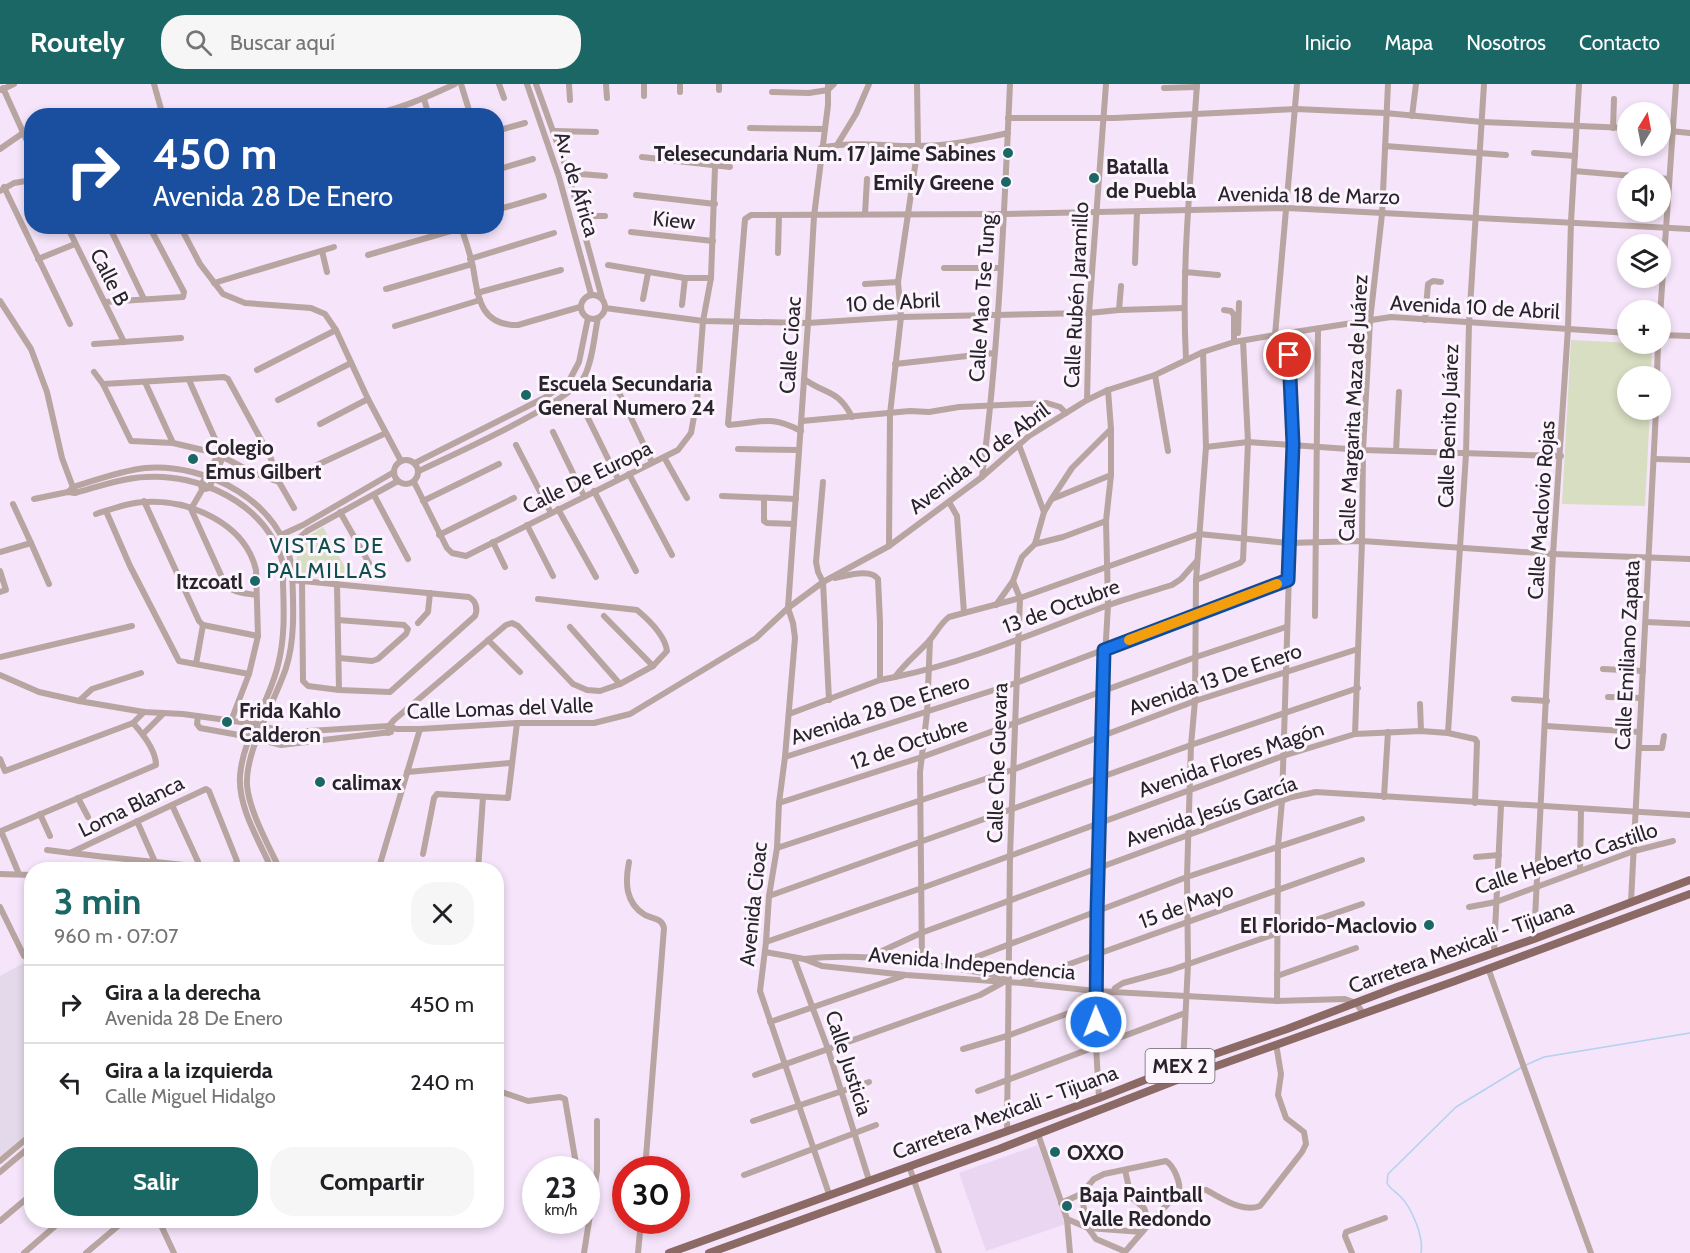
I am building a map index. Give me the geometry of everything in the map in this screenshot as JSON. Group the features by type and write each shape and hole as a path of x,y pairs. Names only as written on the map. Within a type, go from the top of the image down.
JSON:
{"main road":[{"name":"Carretera Mexicali - Tijuana","path":"669,1253 1007,1132 1183,1065 1534,939 1690,880"},
{"name":"Carretera Mexicali - Tijuana","path":"709,1253 914,1180 1177,1080 1690,894"}],"street":[{"path":"0,149 23,134 1,89 14,84"},
{"path":"154,84 161,108"},
{"path":"399,108 455,84"},
{"path":"461,84 468,108"},
{"path":"500,84 504,98"},
{"name":"Av. de África","path":"527,84 559,177 591,294"},
{"path":"536,84 568,173 605,308 603,314 598,318 588,318 583,314 580,308 582,300 591,294 602,298"},
{"path":"569,84 570,100"},
{"path":"606,84 607,98"},
{"path":"644,84 644,96"},
{"path":"680,84 680,92"},
{"path":"772,92 809,93 834,84"},
{"path":"837,145 856,114 869,84"},
{"path":"889,546 890,414 901,317 898,282 918,146 917,84"},
{"name":"Calle Mao Tse Tung","path":"982,477 999,315 999,268 1010,84"},
{"name":"Calle Rubén Jaramillo","path":"1087,400 1089,314 1106,84"},
{"path":"1275,335 1296,109 1296,84"},
{"name":"Calle Margarita Maza de Juárez","path":"1355,734 1363,450 1370,321 1382,214 1388,84"},
{"path":"1412,116 1416,84"},
{"name":"Calle Benito Juárez","path":"1448,733 1466,454 1469,323 1484,84"},
{"name":"Calle Maclovio Rojas","path":"1534,939 1553,554 1568,328 1579,84"},
{"path":"1670,168 1676,84"},
{"path":"1164,88 1197,86 1185,272 1186,359"},
{"name":"Calle Cioac","path":"788,608 814,216 828,87"},
{"path":"424,99 427,108"},
{"path":"1613,128 1614,99"},
{"path":"1008,118 1105,118 1296,109 1385,113 1482,122 1617,128"},
{"path":"504,128 525,123"},
{"path":"750,128 825,129"},
{"path":"554,131 596,132"},
{"path":"1673,131 1690,133"},
{"path":"821,148 837,145 918,146 969,142 1008,133"},
{"path":"1385,146 1506,155"},
{"path":"1534,153 1575,156"},
{"path":"642,157 730,167"},
{"path":"504,168 533,159"},
{"name":"Calle De Europa","path":"414,482 447,548 459,556 466,556 678,450 691,433 697,400 703,321 711,278 715,167"},
{"path":"1574,171 1617,175"},
{"path":"568,173 605,176"},
{"path":"865,214 867,179"},
{"path":"24,181 2,189 24,232"},
{"path":"636,195 715,204"},
{"path":"504,208 544,196"},
{"name":"Avenida 18 de Marzo","path":"735,322 747,216 1004,214 1287,208 1690,229"},
{"path":"1135,263 1137,212"},
{"path":"778,253 779,215"},
{"path":"580,216 605,216"},
{"path":"1661,300 1666,222"},
{"name":"Kiew","path":"631,232 713,241"},
{"path":"386,289 554,233"},
{"path":"25,234 70,324"},
{"name":"Calle B","path":"71,234 124,342"},
{"path":"114,234 144,299"},
{"path":"105,302 183,297 184,292 153,234"},
{"path":"184,234 200,264 223,294 245,303 311,308 325,314 336,330 368,399 401,461"},
{"path":"368,255 438,234"},
{"path":"463,234 477,293 485,312 492,319 509,325 518,324 580,308"},
{"path":"38,259 75,244"},
{"path":"214,283 334,247"},
{"path":"322,251 327,272"},
{"path":"608,266 685,278 711,278"},
{"path":"944,268 999,268"},
{"path":"477,293 561,270"},
{"path":"1185,272 1218,275"},
{"path":"643,299 648,273"},
{"path":"682,305 685,278"},
{"path":"1425,320 1428,284 1433,281 1441,282"},
{"path":"865,284 898,282"},
{"path":"1119,310 1121,286"},
{"path":"395,326 480,300"},
{"path":"1,301 31,350 47,392 72,491"},
{"path":"1196,580 1242,562 1248,442 1239,342 1239,303"},
{"name":"10 de Abril","path":"605,308 703,321 808,323 901,317 1089,314 1119,310 1184,309"},
{"path":"1224,310 1231,311 1234,315 1239,342"},
{"name":"Avenida 10 de Abril","path":"788,608 824,582 889,546 982,477 1029,436 1087,400 1108,390 1155,375 1203,352 1275,335 1391,317 1617,332"},
{"path":"415,463 543,398 569,381 579,362 588,318"},
{"path":"394,472 398,481 409,485 414,482 419,471 556,401 576,387 584,376 588,364 598,318"},
{"path":"735,322 728,424 749,424 770,420 783,422 801,431"},
{"path":"1315,616 1318,329"},
{"path":"257,369 336,330"},
{"path":"1277,1001 1278,846 1282,801 1288,543 1293,444 1288,333"},
{"path":"1671,335 1690,336"},
{"path":"94,344 180,338"},
{"path":"1183,1065 1188,964 1187,877 1191,745 1195,700 1196,580 1206,447 1203,352"},
{"path":"895,364 994,353"},
{"path":"278,400 351,363"},
{"path":"94,372 103,384 131,441 172,443 220,454 256,474 279,482"},
{"path":"1155,375 1168,451"},
{"path":"103,384 224,377 228,379 270,456 279,482 294,508"},
{"path":"804,379 841,399 852,417"},
{"path":"189,380 220,454 213,479 204,487 191,509"},
{"path":"145,382 172,443"},
{"path":"615,384 652,462"},
{"path":"1099,1098 1095,992 1102,692 1109,565 1106,521 1111,475 1108,390"},
{"path":"1396,451 1398,392"},
{"path":"320,424 368,399"},
{"path":"802,421 910,411 929,412 959,407 1047,403 1060,407 1066,413"},
{"path":"585,412 618,479"},
{"name":"Calle Emiliano Zapata","path":"1631,902 1656,420"},
{"path":"995,606 1014,581 1023,557 1035,544 1044,512 1051,500 1072,468 1111,429"},
{"path":"554,432 584,496"},
{"path":"317,465 386,433"},
{"path":"1206,447 1248,442 1363,450 1561,456"},
{"path":"516,445 551,513"},
{"path":"1019,445 1044,512"},
{"path":"738,450 799,450"},
{"path":"204,487 206,476 220,454"},
{"path":"664,457 687,498"},
{"path":"1654,459 1690,460"},
{"path":"281,535 303,525 394,472 401,461 408,460 415,463 419,471"},
{"path":"423,501 499,464"},
{"path":"72,491 122,472 145,468 176,470 206,476 260,507 281,535 287,549 292,580 290,654 258,738 248,772 249,797 277,862"},
{"path":"628,474 672,555"},
{"path":"1051,500 1111,475"},
{"path":"34,499 147,476 162,477 204,487 244,505 265,529 281,558 284,622 274,680 250,736 241,768 241,789 249,818 268,862"},
{"path":"287,549 307,531 398,481"},
{"path":"823,482 816,555 818,572 824,582 829,700"},
{"path":"594,491 636,571"},
{"path":"374,495 408,559"},
{"path":"722,496 796,499"},
{"path":"440,535 514,498"},
{"path":"764,498 764,521 794,524"},
{"path":"144,501 199,621 203,625 258,636"},
{"path":"96,514 144,501 169,502 221,522 235,531 254,560 258,636 249,674 231,721"},
{"path":"949,501 957,516 964,613"},
{"path":"13,504 49,584"},
{"path":"191,509 225,584 238,592 256,595"},
{"path":"558,509 596,577"},
{"path":"106,511 130,566 179,661 249,674"},
{"path":"340,512 369,563"},
{"path":"1035,544 1063,537 1106,521"},
{"path":"527,525 553,576"},
{"path":"789,714 880,680 895,677 948,617 1020,598 1199,534 1288,543 1362,541 1553,554 1690,559"},
{"path":"493,542 505,567"},
{"path":"0,552 30,543"},
{"name":"13 de Octubre","path":"895,677 928,670 1017,640 1108,605 1172,585 1181,579 1197,561"},
{"path":"0,571 6,590 0,592"},
{"path":"831,578 869,573 878,579 880,680"},
{"path":"292,580 430,593 472,598 477,610 475,616 393,690 386,693 308,686 303,681 302,581"},
{"name":"Avenida 28 De Enero","path":"785,757 1016,683 1288,580"},
{"name":"Calle Che Guevara","path":"1007,1132 1007,981 1011,810 1020,598 1014,581"},
{"path":"337,584 339,690"},
{"path":"418,624 428,612 430,593"},
{"path":"389,729 488,640 506,625 512,623 518,626 573,684 587,690 600,692 620,684 653,666 667,651 666,644 649,621 637,610 538,599"},
{"name":"Calle Lomas del Valle","path":"389,729 281,745 250,736 200,728 197,723 198,716 293,732 389,729 420,729 517,723 594,723 630,714 756,638 788,608"},
{"name":"Avenida Cioac","path":"788,608 795,638 779,803 777,848 769,896 760,991 829,1194"},
{"path":"604,616 653,666"},
{"path":"338,620 404,625 408,629 406,634 378,659 339,658"},
{"path":"1646,622 1690,624"},
{"path":"196,664 203,625"},
{"path":"0,657 132,626"},
{"path":"570,627 620,684"},
{"name":"12 de Octubre","path":"779,803 922,757 1196,657 1286,627"},
{"path":"488,640 520,672"},
{"path":"921,963 920,800 930,640"},
{"name":"Avenida 13 De Enero","path":"777,848 1012,770 1195,700 1358,649"},
{"path":"0,669 7,678"},
{"path":"1603,669 1643,671"},
{"path":"80,701 92,689 141,673"},
{"path":"0,675 39,692 80,701 144,712 198,716"},
{"path":"769,896 1191,745 1358,688"},
{"path":"1608,697 1641,698"},
{"path":"1514,699 1547,701"},
{"path":"1420,704 1421,731"},
{"path":"0,759 4,771 133,723 144,712"},
{"path":"142,734 164,714"},
{"path":"19,874 1,831 156,765 155,758 142,734 133,723"},
{"path":"423,854 437,794 508,798 517,723"},
{"path":"1546,726 1639,732"},
{"path":"381,862 420,729"},
{"name":"Avenida Flores Magón","path":"766,942 922,888 1283,756 1355,734 1421,731 1448,733 1475,739 1478,742 1475,803"},
{"path":"1384,797 1388,732"},
{"path":"1639,748 1662,748 1664,736"},
{"path":"407,772 511,763"},
{"name":"Loma Blanca","path":"70,853 206,789 236,856 236,862"},
{"name":"Avenida Jesús García","path":"869,957 921,933 1282,801 1316,792 1690,815"},
{"path":"479,862 483,797"},
{"path":"78,798 88,817"},
{"path":"172,805 198,862"},
{"path":"1494,952 1501,805"},
{"path":"1580,870 1581,809"},
{"path":"40,814 50,836"},
{"path":"947,968 1187,877 1362,819"},
{"path":"47,850 155,862 137,821"},
{"name":"Calle Heberto Castillo","path":"1469,907 1496,902 1634,851 1673,841"},
{"path":"1476,857 1500,855"},
{"name":"15 de Mayo","path":"1022,983 1362,860"},
{"path":"629,862 626,880 627,894 638,909 660,920 664,928 646,1156"},
{"path":"0,874 24,874"},
{"path":"1113,992 1115,988 1123,984 1362,904"},
{"path":"0,907 24,956"},
{"path":"1277,976 1356,948"},
{"name":"Avenida Independencia","path":"765,952 804,959 822,966 906,975 1007,981 1095,992 1277,1001 1331,998 1356,1003"},
{"path":"804,959 828,956 869,957 921,963 1007,981"},
{"name":"Calle Justicia","path":"794,958 828,1049 869,1180"},
{"path":"1488,968 1591,1253"},
{"path":"770,1022 906,975"},
{"path":"755,1075 980,995 1007,981"},
{"path":"963,1049 1007,1036 1096,1003"},
{"path":"1356,1003 1363,1014"},
{"path":"978,1091 1007,1082 1185,1013"},
{"path":"1206,1190 1244,1209 1260,1206 1306,1144 1304,1132 1286,1118 1278,1095 1281,1074 1276,1044"},
{"path":"753,1121 869,1082"},
{"path":"504,1093 528,1101 560,1097 565,1099 575,1156"},
{"path":"597,1121 597,1156"},
{"path":"744,1175 876,1125"},
{"path":"1038,1134 1067,1219 1070,1253"},
{"path":"0,1161 24,1141"},
{"path":"0,1172 24,1152"},
{"path":"1061,1203 1081,1194 1094,1179 1104,1174 1162,1160 1170,1163 1180,1186 1179,1192 1124,1252 1096,1239 1088,1228 1081,1194"},
{"path":"909,1166 939,1253"},
{"path":"1125,1170 1131,1197 1144,1208 1150,1223"},
{"path":"0,1221 24,1201"},
{"path":"1352,1253 1346,1232 1385,1218"},
{"path":"1067,1219 1088,1228 1142,1232"},
{"path":"24,1253 53,1228"},
{"path":"86,1253 116,1228"},
{"path":"162,1228 174,1253"},
{"path":"584,1253 586,1234"},
{"path":"638,1253 639,1234"}],"shaded area":[{"path":"24,963 24,1143 0,1163 0,976"},
{"path":"1038,1145 1066,1224 986,1251 959,1173"}],"green space":[{"path":"1571,340 1617,342 1617,354 1652,354 1651,366 1617,366 1617,420 1649,420 1645,506 1562,504"},
{"path":"323,527 348,573 348,580 297,576 299,546 307,537"}],"waterway":[{"path":"1526,1065 1544,1057 1690,1033"},
{"path":"1421,1253 1421,1239 1416,1223 1404,1201 1387,1183 1388,1174 1456,1107 1522,1067"}],"slow traffic":[{"path":"1129,640 1277,584"}],"place":[{"name":"Telesecundaria Num. 17 Jaime Sabines","path":"1008,153"},
{"name":"Batalla de Puebla","path":"1094,178"},
{"name":"Emily Greene","path":"1006,182"},
{"name":"Escuela Secundaria General Numero 24","path":"526,395"},
{"name":"Colegio Emus Gilbert","path":"193,459"},
{"name":"Itzcoatl","path":"255,581"},
{"name":"Frida Kahlo Calderon","path":"227,722"},
{"name":"calimax","path":"320,782"},
{"name":"El Florido-Maclovio","path":"1429,925"},
{"name":"OXXO","path":"1055,1152"},
{"name":"Baja Paintball Valle Redondo","path":"1067,1206"}],"district":[{"name":"VISTAS DE PALMILLAS","path":"327,558"}],"route":[{"path":"1096,1022 1104,650 1288,580 1293,444 1289,355"}]}
